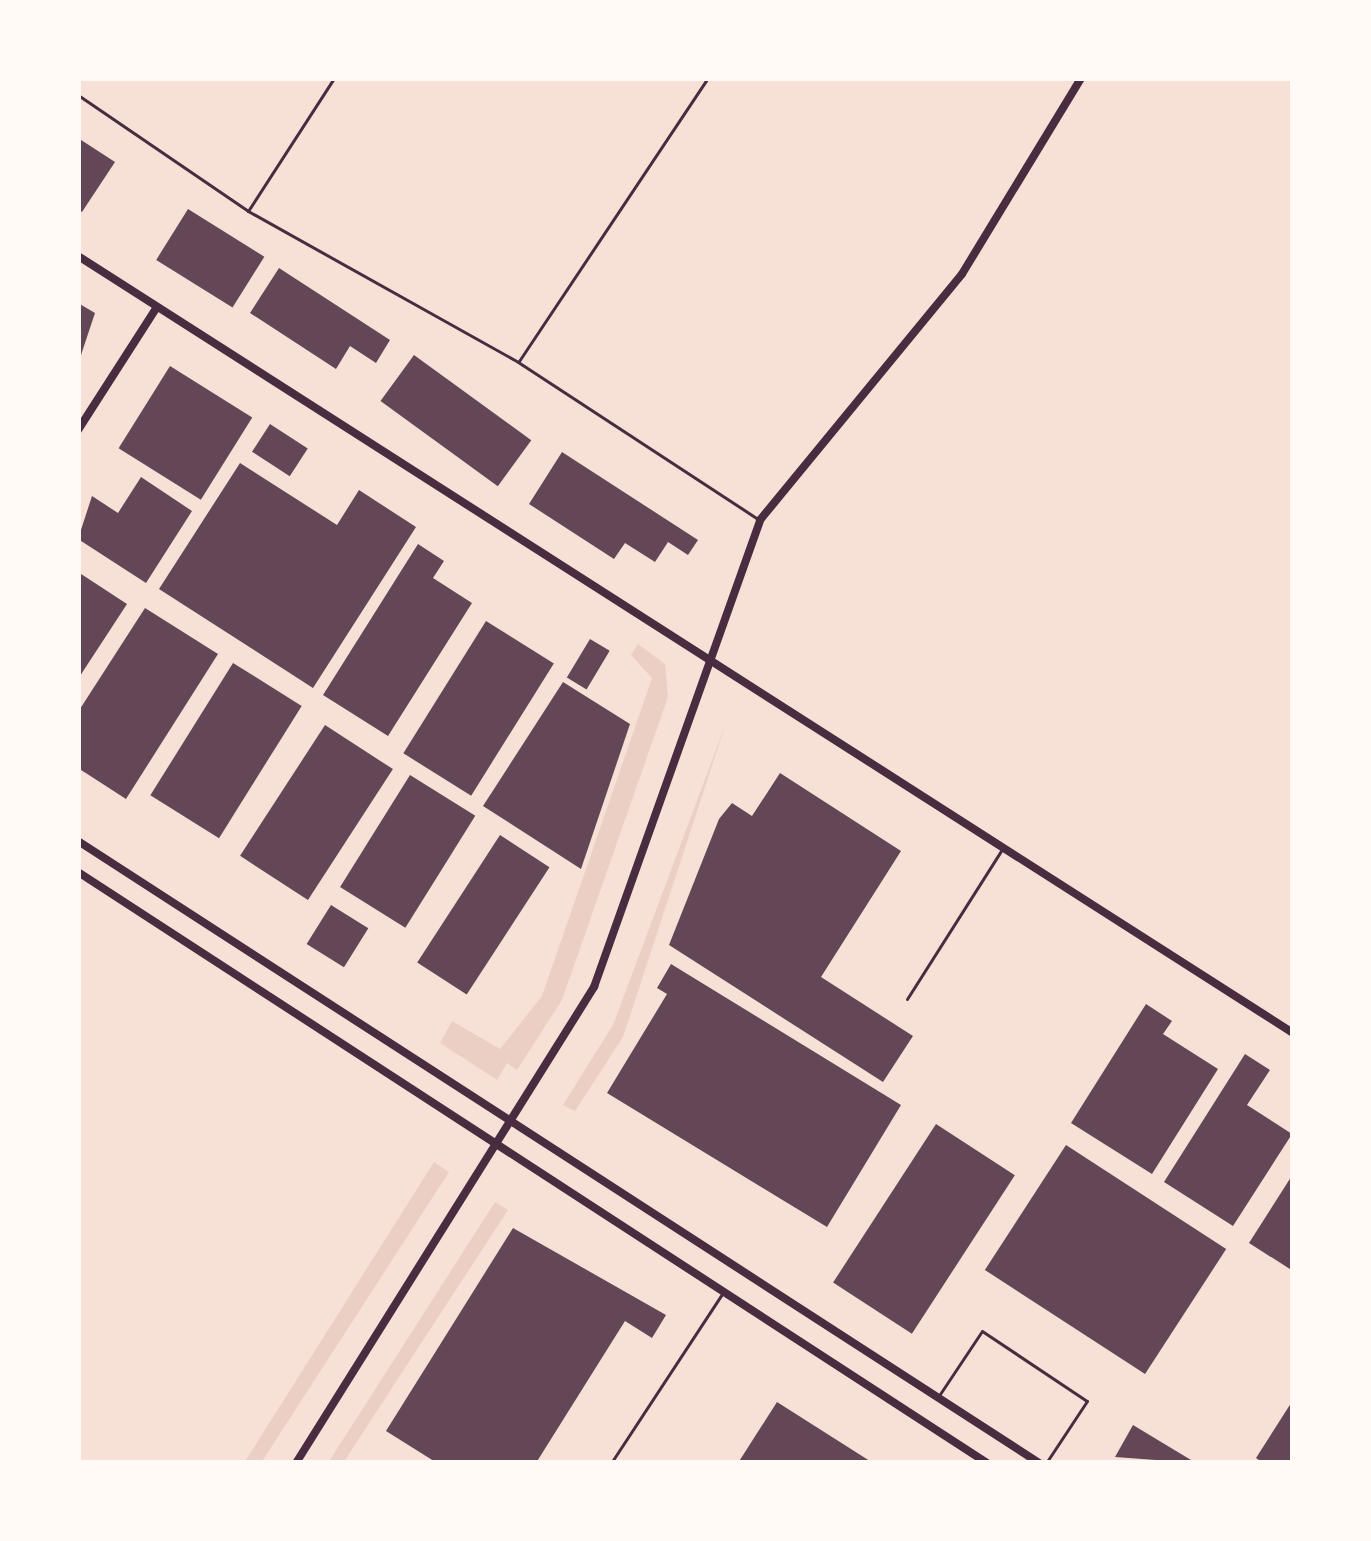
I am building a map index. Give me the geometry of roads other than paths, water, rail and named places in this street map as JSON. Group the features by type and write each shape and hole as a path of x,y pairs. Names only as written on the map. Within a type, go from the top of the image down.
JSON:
{"street":[{"path":"296,1463 516,1124 594,987 760,520 962,274 1082,78"},
{"path":"78,256 709,655 1293,1033"},
{"path":"78,430 157,307"},
{"path":"78,841 1042,1463"},
{"path":"78,872 987,1463"}],"lane":[{"path":"248,211 334,78"},
{"path":"518,362 708,78"},
{"path":"78,94 248,211 518,362 760,520"},
{"path":"907,999 1004,846"},
{"path":"611,1463 723,1292"},
{"path":"938,1397 982,1331 1087,1401 1042,1463"}]}
